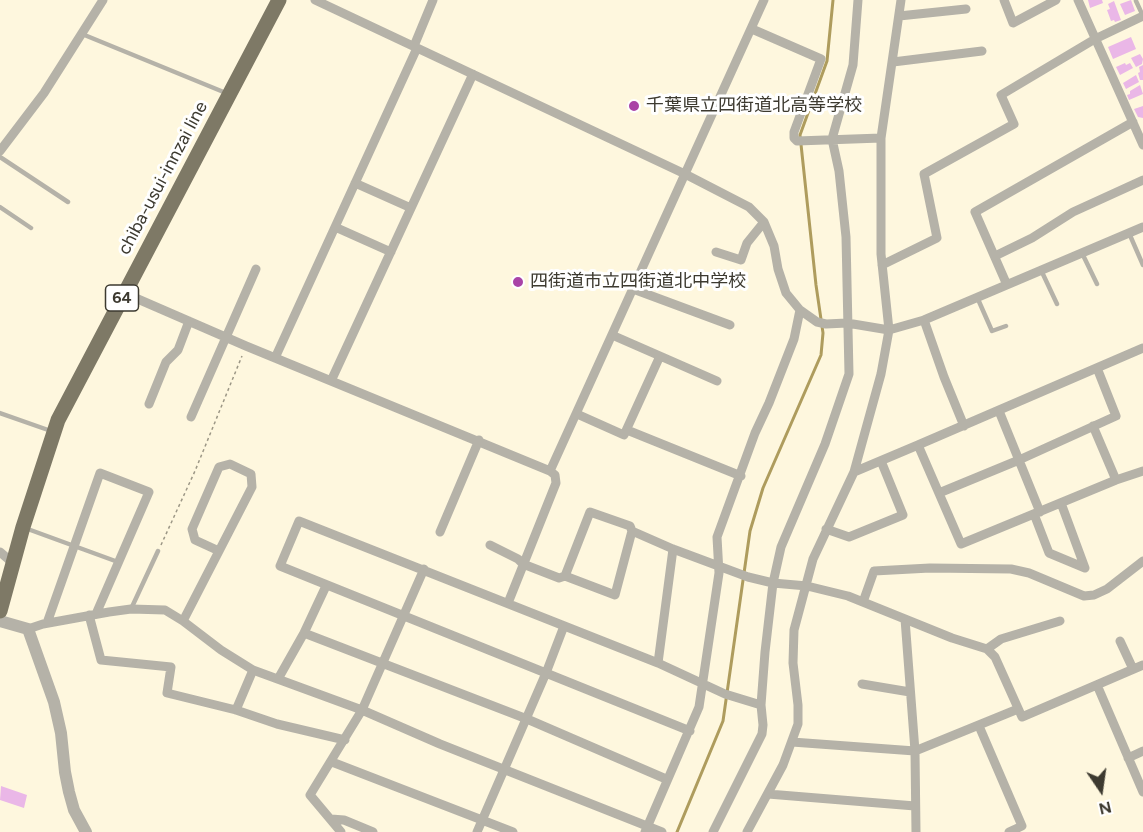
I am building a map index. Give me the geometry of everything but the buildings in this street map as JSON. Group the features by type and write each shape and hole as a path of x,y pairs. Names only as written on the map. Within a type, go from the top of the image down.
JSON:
{"main road":[{"name":"chiba-usui-innzai line","path":"0,611 53,432 71,393 279,0"}],"street":[{"path":"0,151 44,93 103,0"},
{"path":"315,0 685,174 749,207 764,222 774,246 778,269 786,293 800,310 821,323 848,323 889,330 924,320 1143,227"},
{"path":"276,358 415,47 433,0"},
{"path":"550,471 764,0"},
{"path":"713,832 762,734 761,705 773,583 781,547 825,444 849,374 846,237 839,171 832,139 853,65 858,0"},
{"path":"747,832 768,794 798,724 793,663 794,630 813,559 854,472 881,374 889,330 882,265 882,138 901,0"},
{"path":"1004,0 1014,23 1056,0"},
{"path":"1078,0 1143,146"},
{"path":"899,16 966,9"},
{"path":"882,265 937,238 924,174 1014,124 1001,95 1095,39 1143,16"},
{"path":"752,29 821,59 794,132 794,138 800,141 882,138"},
{"path":"893,62 982,51"},
{"path":"331,381 473,74"},
{"path":"1007,285 975,212 1133,122"},
{"path":"995,256 1032,238 1073,212 1143,180"},
{"path":"355,183 411,208"},
{"path":"716,252 741,260 747,243 764,222"},
{"path":"335,227 391,252"},
{"path":"191,417 256,269"},
{"path":"633,289 730,326"},
{"path":"124,293 226,338 550,471 555,476 556,483 508,603"},
{"path":"646,829 699,707 719,573 717,537 755,434 770,403 794,339 800,310"},
{"path":"924,320 964,426"},
{"path":"149,404 166,363 178,350 189,321"},
{"path":"612,334 717,381"},
{"path":"854,472 1143,348"},
{"path":"577,414 624,435 660,356"},
{"path":"939,493 1116,416 1097,368"},
{"path":"999,411 1019,460 1049,553 1085,568 1061,503"},
{"path":"1092,426 1116,480"},
{"path":"627,429 741,476"},
{"path":"440,532 479,440"},
{"path":"918,445 961,544 1143,471"},
{"path":"826,529 849,537 903,515 881,461"},
{"path":"183,621 252,487 251,474 230,464 219,467 192,529 195,540 219,551"},
{"path":"46,623 100,473 149,492 92,615 101,660 171,667 167,693 237,710 277,724 345,740"},
{"path":"490,545 518,559 523,564 559,579 565,576 590,512 630,526 632,531 673,549 745,575 773,583 807,586 848,596 987,650 994,657 1022,717 1143,665"},
{"path":"690,731 279,566 299,521 658,663 729,695 761,705"},
{"path":"565,576 615,595 632,531"},
{"path":"658,663 673,549"},
{"path":"0,552 14,564"},
{"path":"863,602 874,571 930,568 1011,569 1029,573 1084,596 1094,595 1107,589 1143,561"},
{"path":"341,832 310,795 362,711 424,569"},
{"path":"278,679 304,633 326,586"},
{"path":"0,621 28,629 46,623 131,609 165,610 253,670 505,768 646,829 662,832"},
{"path":"905,619 915,751 916,832"},
{"path":"987,650 1001,639 1060,621"},
{"path":"477,832 527,719 564,626"},
{"path":"28,629 54,702 61,733 65,772 74,810 86,832"},
{"path":"304,633 527,719 666,779"},
{"path":"1120,641 1133,669"},
{"path":"237,710 253,670"},
{"path":"861,684 910,692"},
{"path":"1097,685 1143,792"},
{"path":"792,742 915,751 1018,709"},
{"path":"978,726 1022,826 1009,832"},
{"path":"1128,758 1143,751"},
{"path":"332,762 513,832"},
{"path":"768,794 915,806"},
{"path":"331,819 344,820 373,832"}],"lane":[{"path":"1136,1 1143,16"},
{"path":"82,34 229,94"},
{"path":"0,157 68,201"},
{"path":"0,207 30,228"},
{"path":"1129,233 1143,265"},
{"path":"1082,253 1097,284"},
{"path":"1041,270 1057,304"},
{"path":"977,297 992,331 1006,326"},
{"path":"0,413 53,432"},
{"path":"23,527 118,562"},
{"path":"131,609 158,551"}],"path":[{"path":"158,551 199,461 246,346"}],"waterway":[{"path":"677,832 723,721 750,531 763,488 821,355 823,333 800,135 827,61 833,0"}],"place":[{"name":"千葉県立四街道北高等学校","path":"634,106"},
{"name":"四街道市立四街道北中学校","path":"518,282"}]}
